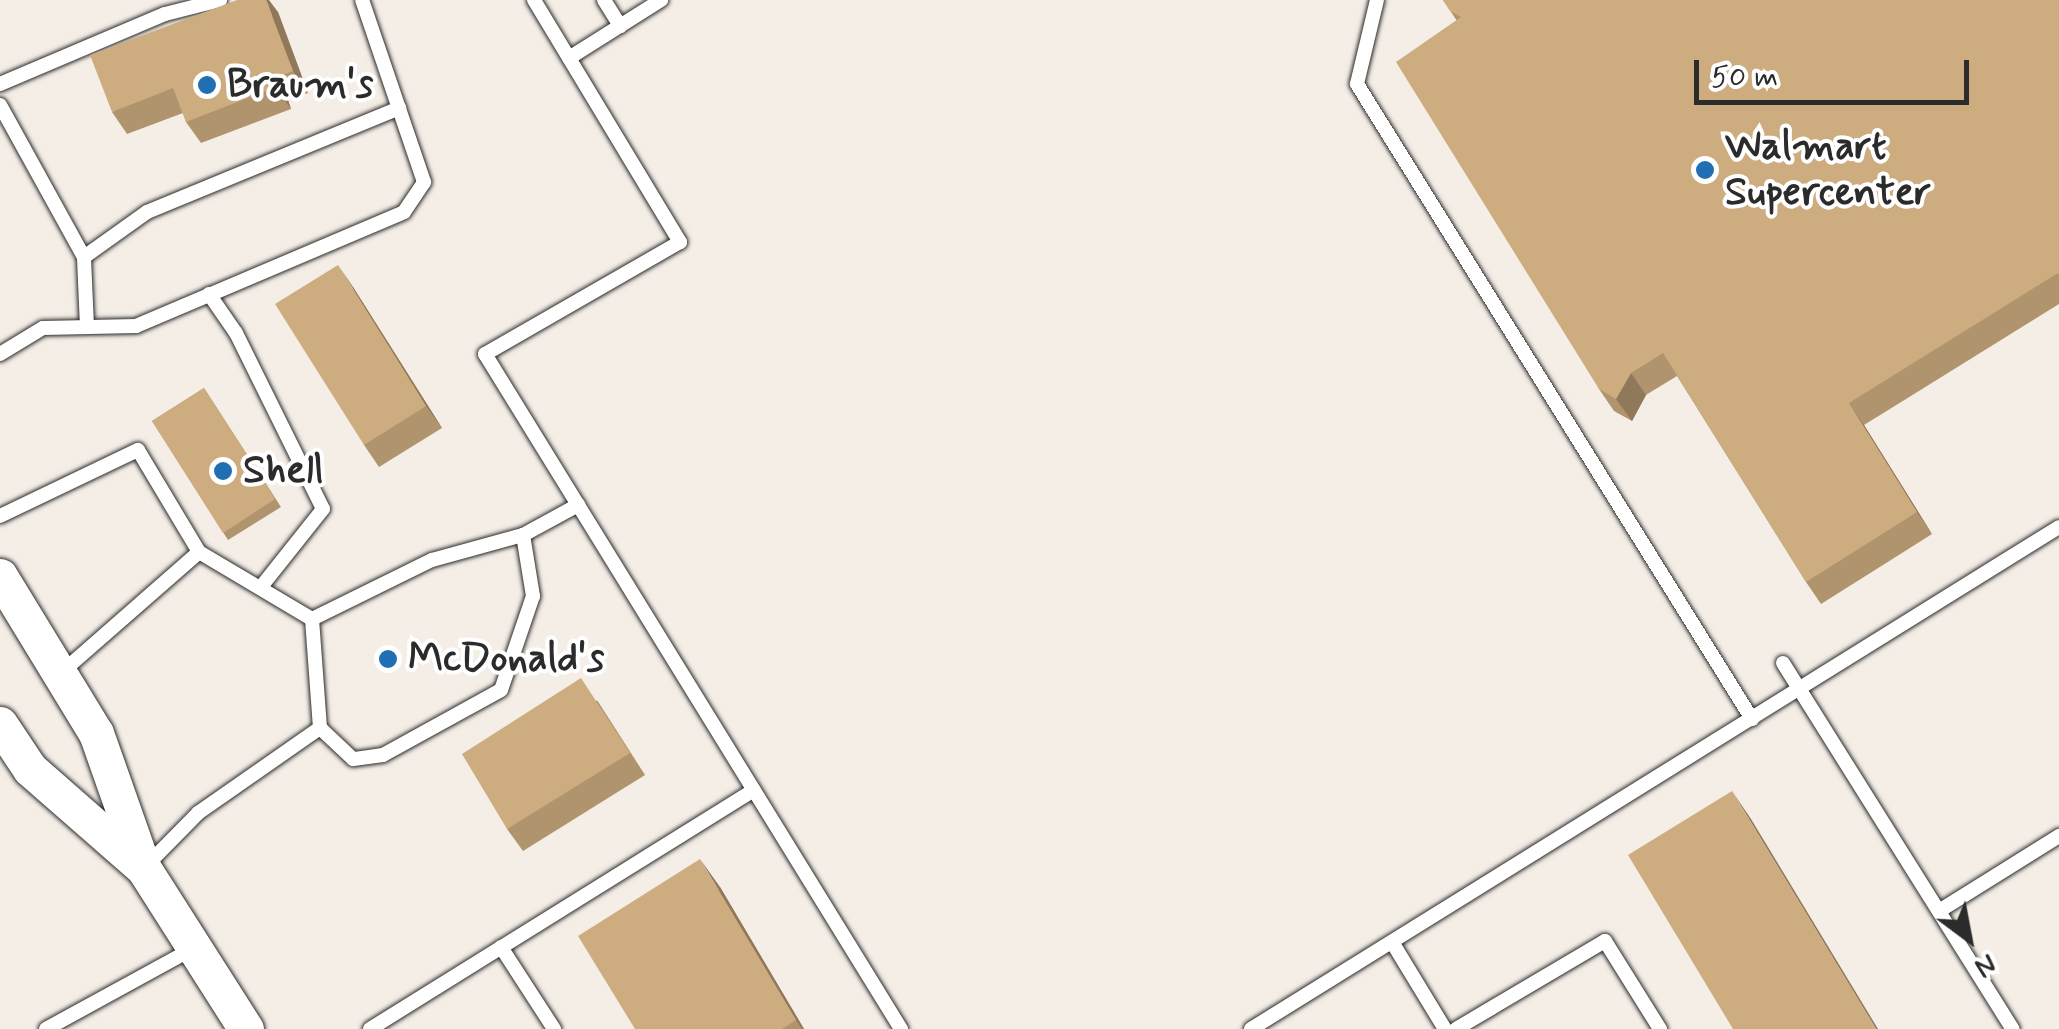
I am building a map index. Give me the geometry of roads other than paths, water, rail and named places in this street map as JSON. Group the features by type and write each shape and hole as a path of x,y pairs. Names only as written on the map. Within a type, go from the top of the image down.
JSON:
{"street":[{"path":"0,576 96,733 144,869 246,1029"},
{"path":"0,724 30,769 144,869"}],"lane":[{"path":"0,84 165,14 220,0"},
{"path":"0,354 43,328 136,326 404,212 424,182 362,0"},
{"path":"534,0 680,242 485,354 901,1029"},
{"path":"604,0 620,26"},
{"path":"569,58 662,0"},
{"path":"1378,0 1358,84 1752,719"},
{"path":"0,105 84,256 87,328"},
{"path":"84,256 147,212 399,108"},
{"path":"209,294 236,333 323,509 261,587"},
{"path":"0,516 138,450 199,552 312,619"},
{"path":"312,619 432,560 523,535 578,505"},
{"path":"1252,1029 2059,526"},
{"path":"312,619 320,728 353,759 383,755 501,690 533,596 523,535"},
{"path":"60,674 126,622 199,552"},
{"path":"1783,663 2013,1029"},
{"path":"144,869 198,813 320,728"},
{"path":"370,1029 754,790"},
{"path":"1939,911 2059,836"},
{"path":"1456,1029 1606,941 1660,1029"},
{"path":"1392,942 1444,1029"},
{"path":"501,947 554,1029"},
{"path":"46,1029 194,948"}],"place":[{"name":"Braum's","path":"207,85"},
{"name":"Walmart Supercenter","path":"1705,170"},
{"name":"Shell","path":"223,471"},
{"name":"McDonald's","path":"388,659"}]}
